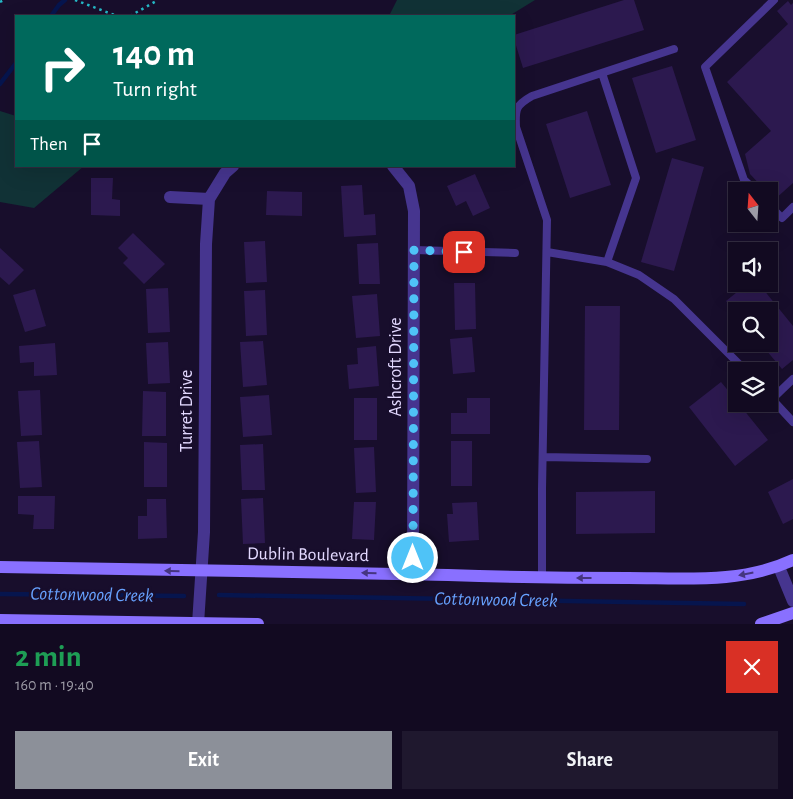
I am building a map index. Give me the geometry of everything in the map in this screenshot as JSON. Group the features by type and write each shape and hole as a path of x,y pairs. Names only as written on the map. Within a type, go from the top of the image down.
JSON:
{"main road":[{"name":"Dublin Boulevard","path":"0,567 542,578 714,578 743,575 779,567 793,560"},
{"path":"761,624 793,613"},
{"path":"0,620 258,624"}],"street":[{"name":"Turret Drive","path":"198,624 204,532 206,244 209,198 225,173 232,167"},
{"name":"Ashcroft Drive","path":"394,167 409,186 414,211 412,574"},
{"path":"170,197 209,198"},
{"path":"779,567 793,601"}],"lane":[{"path":"746,182 705,67 774,0"},
{"path":"542,578 548,220 516,126 516,113 522,102 532,96 674,49"},
{"path":"602,73 636,178 607,262"},
{"path":"778,214 782,218 793,207"},
{"path":"414,250 515,253"},
{"path":"547,252 607,262 639,275 674,299 737,362"},
{"path":"778,390 793,378"},
{"path":"778,406 793,422"},
{"path":"543,457 646,459"}],"path":[{"path":"0,2 4,0"},
{"path":"75,0 113,15"},
{"path":"132,15 158,0"}],"green space":[{"path":"397,0 535,0 511,15 390,15"},
{"path":"0,111 15,116 15,167 83,167 34,208 0,202"}],"building":[{"path":"624,0 634,0 644,30 523,68 515,42 515,35"},
{"path":"788,1 791,5 793,3 793,183 778,196 778,182 758,182 750,174 745,154 771,131 727,82 788,24 777,11"},
{"path":"672,66 696,140 656,153 632,78"},
{"path":"587,111 611,185 570,198 546,124"},
{"path":"672,158 704,167 674,271 641,262"},
{"path":"475,174 490,208 473,216 466,201 456,206 447,186"},
{"path":"91,178 113,178 112,199 120,200 120,216 91,215"},
{"path":"362,185 364,215 375,214 376,235 344,237 341,186"},
{"path":"267,191 302,192 302,216 266,215"},
{"path":"133,233 165,264 144,284 123,263 128,258 118,248"},
{"path":"265,241 267,282 246,283 244,242"},
{"path":"378,243 380,284 359,284 357,244"},
{"path":"0,248 24,270 9,285 0,277"},
{"path":"454,283 475,283 476,329 455,330"},
{"path":"168,288 170,332 148,333 146,289"},
{"path":"35,289 46,326 25,332 13,295"},
{"path":"265,290 267,335 246,336 244,291"},
{"path":"737,292 765,292 774,302 728,303 726,301"},
{"path":"377,294 380,336 356,338 352,296"},
{"path":"585,306 620,306 619,430 584,430"},
{"path":"778,307 793,326 793,360 782,369 768,352 778,352"},
{"path":"472,337 475,372 453,374 450,339"},
{"path":"263,341 267,385 243,387 240,342"},
{"path":"168,342 170,383 148,384 146,343"},
{"path":"55,343 57,375 34,376 34,362 20,363 19,346"},
{"path":"376,346 379,386 349,389 347,365 358,364 357,348"},
{"path":"721,382 728,390 728,412 745,412 768,440 735,466 689,407"},
{"path":"40,390 42,435 21,436 18,391"},
{"path":"143,391 166,392 166,436 142,436"},
{"path":"269,395 272,435 243,437 240,397"},
{"path":"354,398 377,398 377,440 354,440"},
{"path":"467,398 490,398 490,434 451,434 451,413 467,413"},
{"path":"39,441 42,487 20,488 17,442"},
{"path":"451,441 472,441 472,486 451,486"},
{"path":"144,442 167,443 167,487 144,487"},
{"path":"263,444 265,490 242,490 240,445"},
{"path":"374,447 376,492 356,493 354,448"},
{"path":"793,479 793,519 783,524 768,492"},
{"path":"655,491 655,533 576,534 576,492"},
{"path":"18,496 55,496 54,529 33,529 34,515 18,514"},
{"path":"263,498 265,543 243,544 241,499"},
{"path":"147,499 166,499 167,538 138,539 138,516 147,516"},
{"path":"354,502 376,502 374,540 352,539"},
{"path":"477,502 479,540 449,542 447,514 453,514 452,503"}],"waterway":[{"name":"Cottonwood Creek","path":"52,15 65,0"},
{"name":"Cottonwood Creek","path":"0,84 15,64"},
{"name":"Cottonwood Creek","path":"0,594 184,596"},
{"name":"Cottonwood Creek","path":"219,595 744,604"}],"route":[{"path":"413,558 414,250 464,252"}]}
